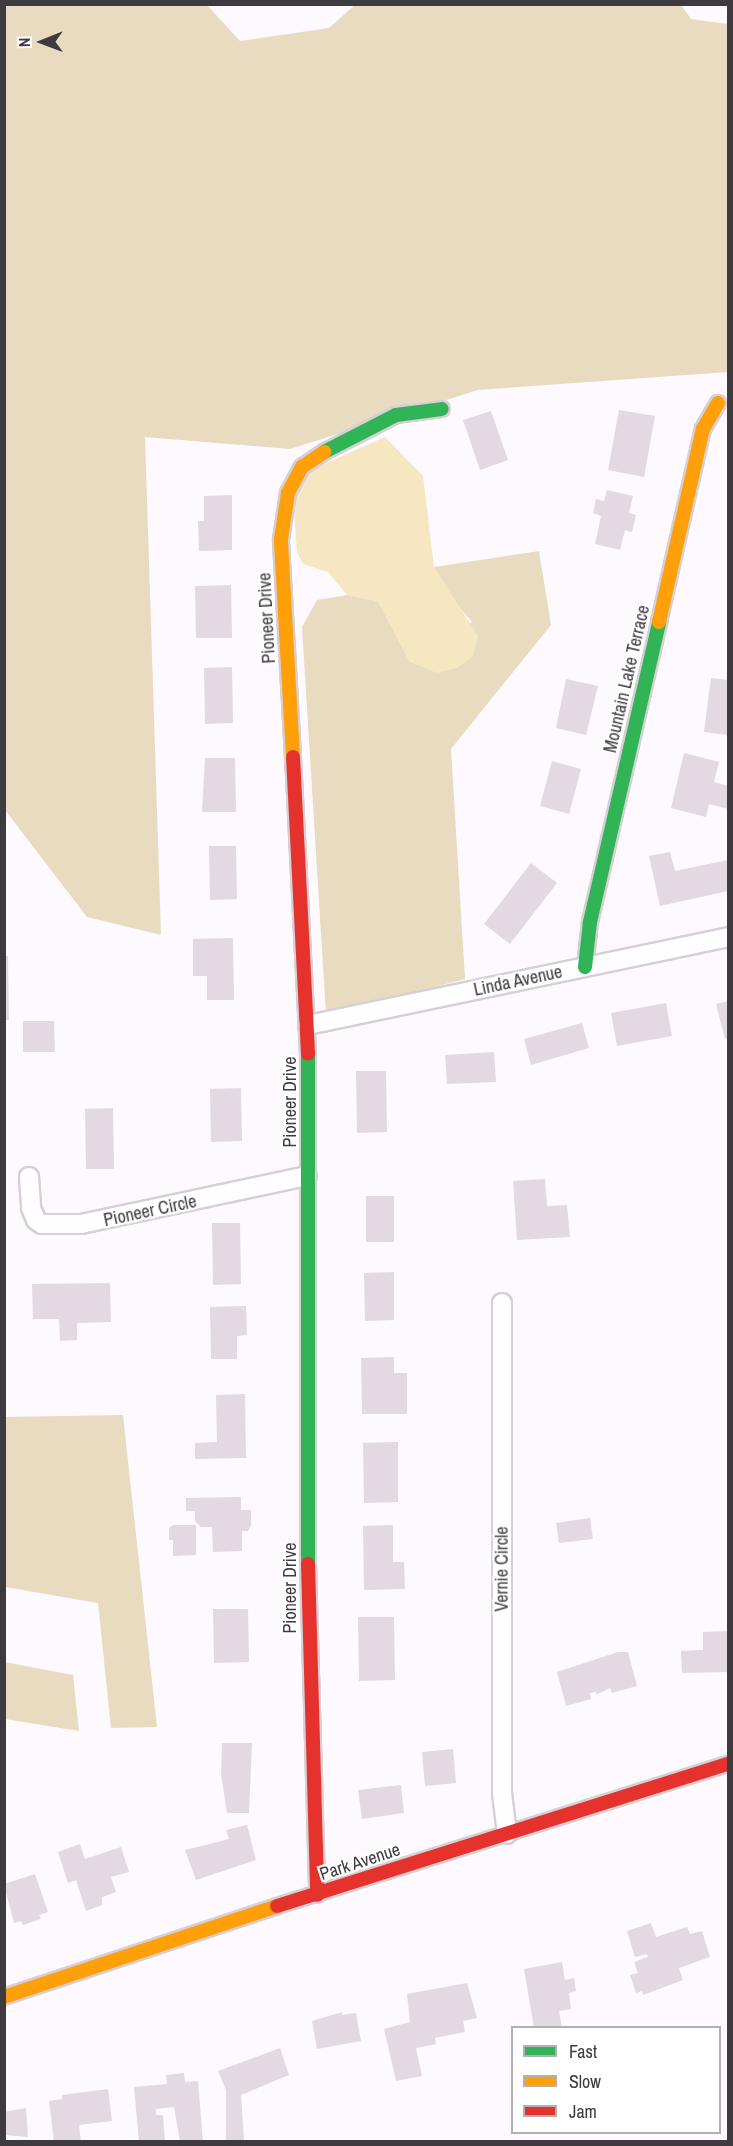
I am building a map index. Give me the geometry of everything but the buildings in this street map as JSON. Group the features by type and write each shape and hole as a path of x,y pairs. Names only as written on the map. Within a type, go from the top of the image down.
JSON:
{"street":[{"name":"Mountain Lake Terrace","path":"585,967 590,922 703,429 718,403"},
{"name":"Pioneer Drive","path":"317,1896 308,1617 308,1025 281,539 284,506 294,480 319,454 396,415 442,409"},
{"name":"Linda Avenue","path":"308,1025 729,937"},
{"name":"Pioneer Circle","path":"29,1177 31,1208 42,1224 115,1220 307,1176"},
{"name":"Vernie Circle","path":"502,1303 502,1793 507,1834"},
{"name":"Park Avenue","path":"4,1997 729,1764"}],"shaded area":[{"path":"356,4 681,5 691,19 728,24 728,372 478,390 290,449 145,437 161,935 87,917 5,810 5,5 207,5 240,41 329,28"},
{"path":"385,437 423,476 434,567 478,636 473,656 457,668 437,673 410,662 378,601 347,595 328,572 303,564 297,552 293,495 306,472"},
{"path":"539,551 551,625 451,749 465,979 326,1015 302,627 317,600 347,595 378,601 410,662 472,622 447,593 434,567"},
{"path":"123,1415 157,1727 111,1728 98,1603 5,1587 5,1417"},
{"path":"4,1662 73,1675 79,1731 5,1719"}],"traffic: fast":[{"path":"324,452 396,415 442,409"},
{"path":"585,967 590,922 659,622"},
{"path":"308,1054 308,1564"}],"traffic: slow":[{"path":"659,622 703,429 718,403"},
{"path":"293,757 281,539 288,493 302,467 324,452"},
{"path":"4,1997 277,1906"}],"traffic: jam":[{"path":"293,757 308,1054"},
{"path":"308,1564 317,1895"},
{"path":"277,1906 728,1764"}]}
